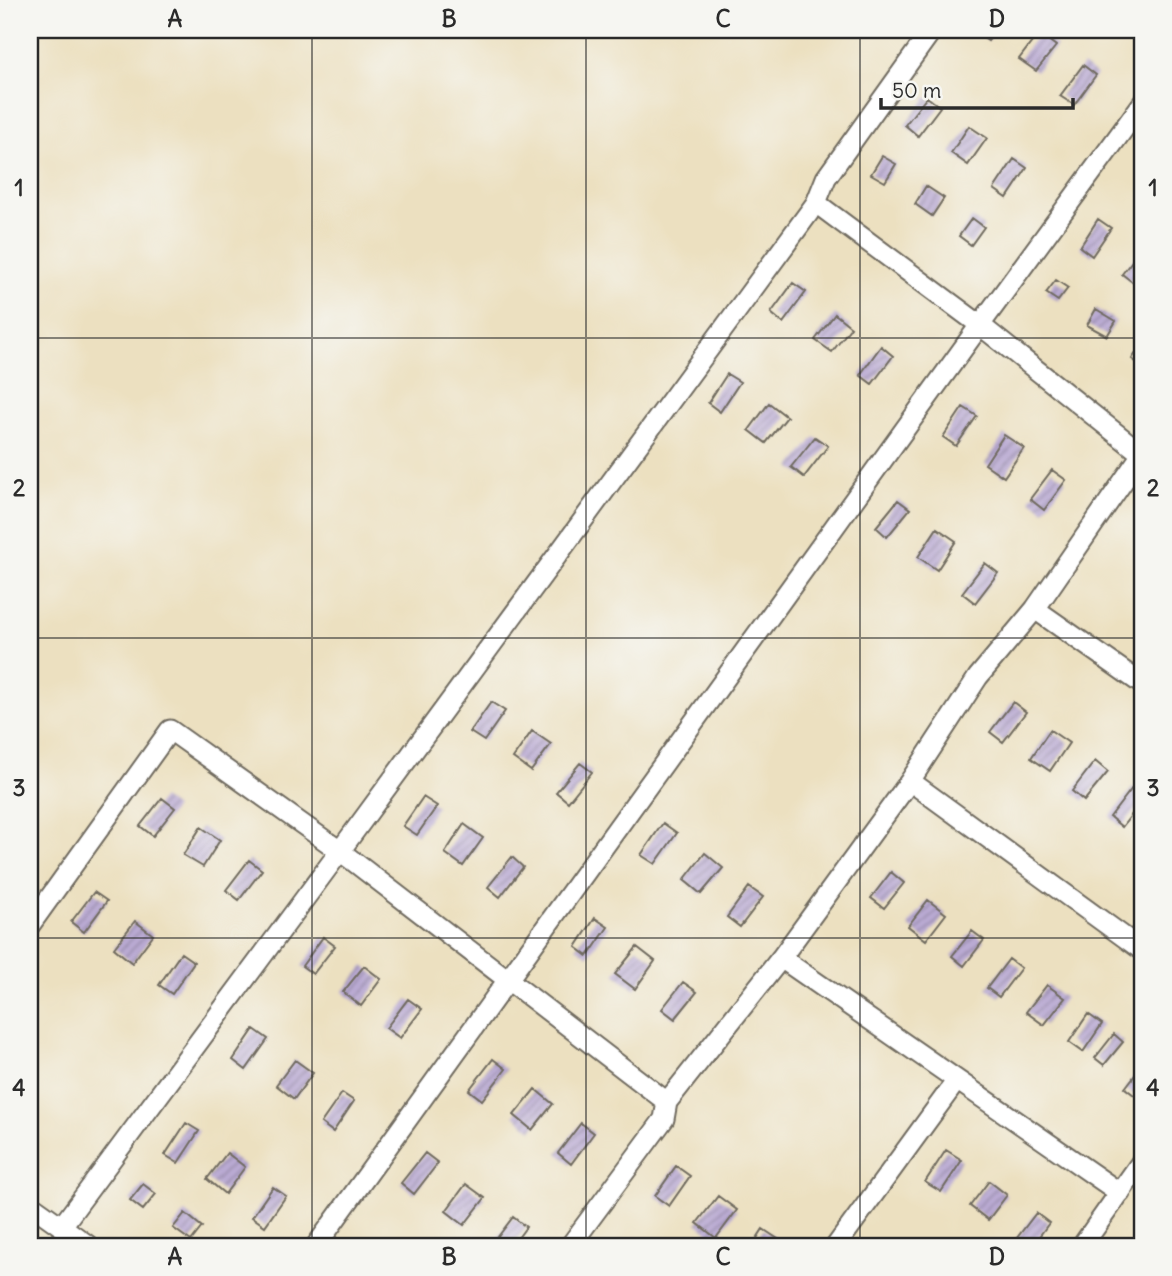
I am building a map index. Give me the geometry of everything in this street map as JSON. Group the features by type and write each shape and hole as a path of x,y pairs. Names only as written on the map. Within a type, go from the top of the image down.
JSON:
{"street":[{"path":"62,1226 816,203 826,178 932,30"},
{"path":"316,1246 1142,104"},
{"path":"570,1246 664,1119 667,1102 781,958 910,781 978,677 1035,609 1142,454 980,325 816,203"},
{"path":"1035,609 1142,684"},
{"path":"30,925 170,730 340,851 667,1102"},
{"path":"910,781 1142,950"},
{"path":"781,958 1119,1193"},
{"path":"836,1246 957,1080"},
{"path":"1082,1246 1142,1161"},
{"path":"30,1204 89,1246"}],"building":[{"path":"996,30 988,41 975,32"},
{"path":"1039,33 1056,46 1036,71 1019,59"},
{"path":"1083,65 1096,75 1074,105 1060,96"},
{"path":"927,97 940,107 918,136 905,125"},
{"path":"969,126 987,138 968,165 951,153"},
{"path":"882,156 896,164 885,182 871,174"},
{"path":"1014,159 1027,168 1007,198 994,189"},
{"path":"926,186 944,198 932,216 915,204"},
{"path":"972,218 984,227 971,245 959,236"},
{"path":"1098,219 1111,228 1092,256 1080,247"},
{"path":"1142,248 1142,285 1140,288 1122,274"},
{"path":"1056,280 1068,288 1058,301 1046,293"},
{"path":"793,283 806,292 783,323 771,313"},
{"path":"1096,309 1116,321 1107,336 1087,325"},
{"path":"835,314 851,327 832,352 815,340"},
{"path":"1142,344 1142,366 1132,359"},
{"path":"881,346 893,356 872,384 860,375"},
{"path":"727,374 740,382 720,412 708,403"},
{"path":"769,403 787,417 766,443 749,430"},
{"path":"963,407 977,416 956,446 943,437"},
{"path":"1004,435 1024,448 1004,477 985,464"},
{"path":"815,437 828,446 804,477 791,467"},
{"path":"1052,470 1066,480 1044,510 1030,499"},
{"path":"898,500 910,509 887,537 876,527"},
{"path":"937,528 956,541 937,570 918,557"},
{"path":"985,563 998,573 975,603 962,593"},
{"path":"491,702 505,711 484,741 470,732"},
{"path":"1013,702 1026,712 1003,742 990,732"},
{"path":"1050,730 1069,743 1050,771 1031,758"},
{"path":"532,731 551,744 531,771 513,758"},
{"path":"1095,761 1108,772 1084,801 1072,791"},
{"path":"580,763 592,772 568,802 556,792"},
{"path":"1133,787 1142,794 1142,801 1122,827 1110,817"},
{"path":"423,797 437,806 417,835 403,826"},
{"path":"162,798 175,808 153,836 140,826"},
{"path":"663,823 677,833 655,864 641,855"},
{"path":"464,824 483,838 463,866 445,853"},
{"path":"201,827 220,840 203,867 183,855"},
{"path":"705,853 723,868 701,894 684,880"},
{"path":"512,857 523,867 500,897 488,887"},
{"path":"249,860 262,870 239,900 226,890"},
{"path":"891,872 904,883 884,908 871,898"},
{"path":"749,887 763,897 740,927 727,917"},
{"path":"94,892 107,901 84,932 71,922"},
{"path":"928,900 946,914 926,940 908,926"},
{"path":"595,918 608,927 588,956 576,947"},
{"path":"135,921 153,935 132,963 114,948"},
{"path":"972,931 984,940 964,966 952,956"},
{"path":"323,937 335,946 313,974 302,966"},
{"path":"637,947 655,961 635,989 615,974"},
{"path":"181,953 194,962 172,994 159,985"},
{"path":"1009,959 1021,968 999,997 987,988"},
{"path":"364,966 381,979 361,1006 343,992"},
{"path":"683,982 697,992 675,1019 662,1009"},
{"path":"1047,985 1065,998 1044,1025 1026,1012"},
{"path":"408,999 422,1009 400,1038 386,1028"},
{"path":"1088,1014 1102,1024 1083,1052 1069,1042"},
{"path":"254,1029 268,1039 246,1070 233,1060"},
{"path":"1114,1034 1123,1042 1104,1065 1095,1058"},
{"path":"493,1059 506,1069 482,1100 469,1090"},
{"path":"295,1060 313,1073 294,1099 276,1085"},
{"path":"1142,1066 1142,1093 1138,1098 1125,1088"},
{"path":"535,1089 553,1104 532,1130 514,1115"},
{"path":"342,1093 354,1101 333,1132 321,1123"},
{"path":"186,1123 199,1131 178,1163 165,1155"},
{"path":"581,1123 594,1133 571,1164 558,1153"},
{"path":"946,1150 962,1160 941,1192 925,1182"},
{"path":"227,1153 245,1167 225,1194 207,1179"},
{"path":"425,1153 438,1163 414,1194 401,1183"},
{"path":"676,1166 690,1176 669,1206 655,1196"},
{"path":"989,1181 1007,1195 988,1220 970,1206"},
{"path":"143,1184 156,1194 143,1210 130,1200"},
{"path":"466,1184 485,1198 464,1225 446,1211"},
{"path":"273,1187 286,1196 265,1226 252,1217"},
{"path":"718,1196 737,1210 716,1238 697,1223"},
{"path":"185,1213 202,1227 191,1241 173,1228"},
{"path":"1036,1213 1049,1223 1032,1246 1017,1246 1013,1243"},
{"path":"513,1217 526,1227 512,1246 491,1246"},
{"path":"763,1229 778,1239 773,1246 752,1246"}]}
